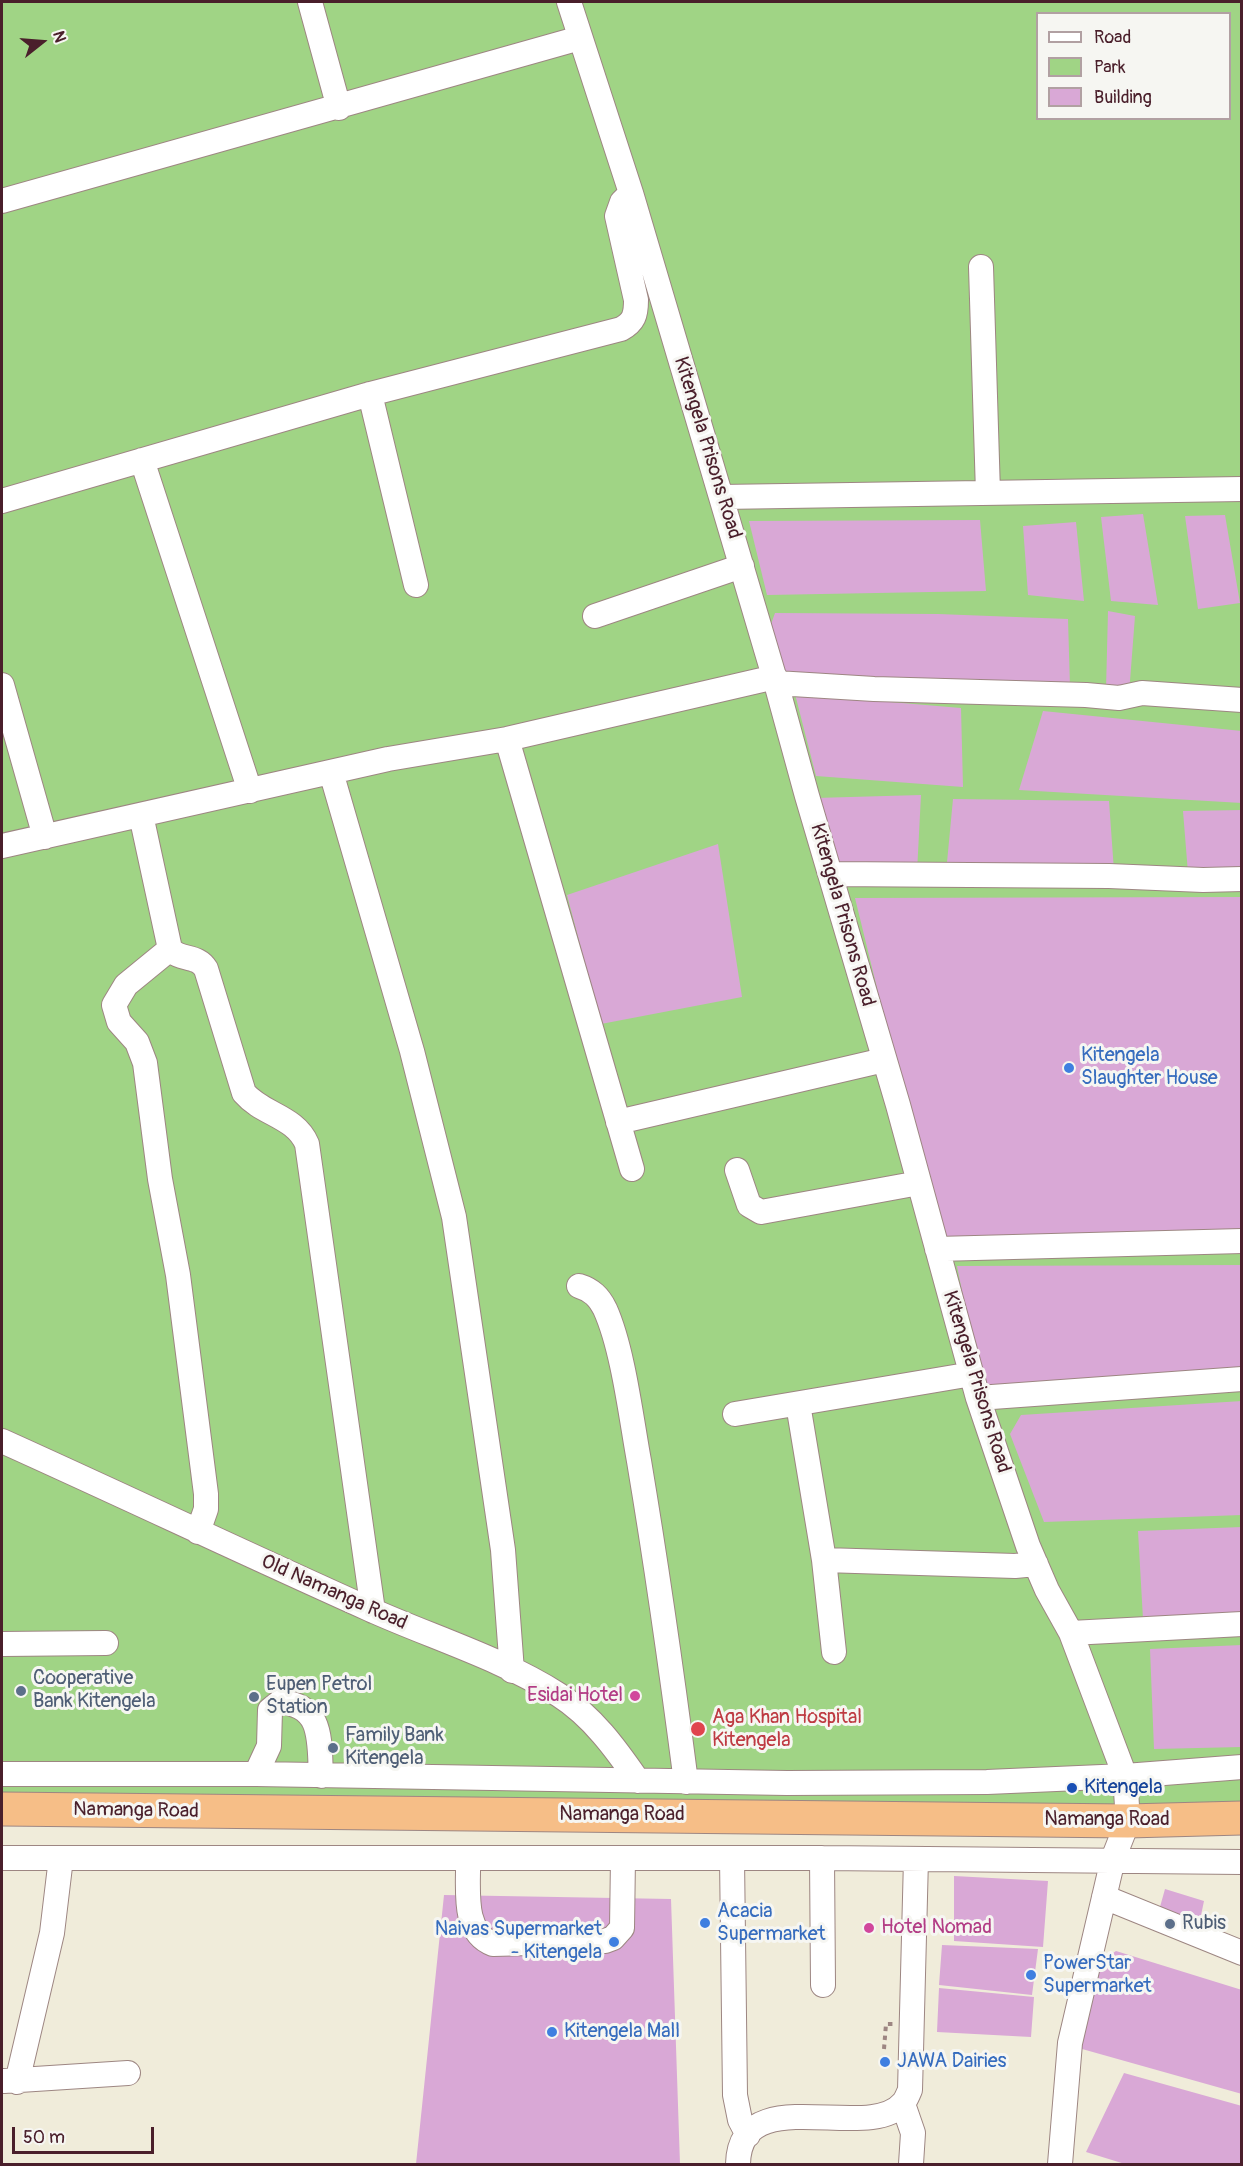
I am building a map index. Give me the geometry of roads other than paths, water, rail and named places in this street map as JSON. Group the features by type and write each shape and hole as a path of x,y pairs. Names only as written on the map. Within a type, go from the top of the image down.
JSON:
{"highway":[{"name":"Namanga Road","path":"2,1809 1128,1821 1242,1818"}],"street":[{"path":"310,2 339,108"},
{"name":"Kitengela Prisons Road","path":"569,2 631,193 776,680 978,1398 1036,1564 1071,1633 1125,1776 1128,1821"},
{"path":"2,201 339,108 580,38"},
{"path":"2,501 370,394 621,329 634,318 636,300 617,216 622,202 631,193"},
{"path":"981,267 988,493"},
{"path":"370,394 416,585"},
{"path":"142,460 250,791"},
{"path":"722,497 1242,489"},
{"path":"595,616 742,566"},
{"path":"2,846 388,759 507,739 776,680 874,689 1086,694 1119,698 1142,693 1242,700"},
{"path":"2,685 45,837"},
{"path":"507,739 632,1169"},
{"path":"332,772 412,1051 454,1217 503,1550 512,1671"},
{"path":"141,815 170,949 178,956 194,958 206,969 244,1094 253,1104 295,1125 307,1144 373,1611"},
{"path":"831,874 1242,879"},
{"path":"170,949 126,985 114,1005 119,1022 137,1042 145,1063 160,1179 178,1275 206,1494 206,1509 198,1532"},
{"path":"618,1122 884,1060"},
{"path":"737,1170 749,1205 761,1212 919,1183"},
{"path":"936,1249 1242,1241"},
{"path":"579,1286 590,1289 605,1308 612,1329 630,1411 663,1600 686,1782"},
{"path":"735,1414 972,1374"},
{"path":"978,1398 1242,1379"},
{"path":"798,1404 824,1560 834,1652"},
{"name":"Old Namanga Road","path":"2,1442 373,1611 512,1671 560,1695 589,1719 615,1748 638,1781"},
{"path":"824,1560 1015,1566 1036,1564"},
{"path":"1071,1633 1242,1624"},
{"path":"2,1644 106,1643"},
{"path":"256,1774 269,1746 270,1710 280,1702 296,1704 313,1718 319,1737 321,1776"},
{"path":"2,1773 174,1776 256,1774 686,1782 987,1782 1125,1776 1242,1767"},
{"path":"174,1776 179,1811"},
{"path":"1064,2164 1070,2043 1113,1859 1128,1821"},
{"path":"2,1858 916,1858 1242,1862"},
{"path":"61,1858 52,1933 9,2082 128,2073"},
{"path":"468,1858 471,1925 477,1935 493,1944 605,1941 613,1938 622,1928 623,1858"},
{"path":"732,1858 735,2095 740,2120 748,2134"},
{"path":"822,1858 823,1985"},
{"path":"738,2164 738,2155 748,2134 774,2118 865,2117 890,2111 903,2104 910,2090 916,1858"},
{"path":"1104,1897 1242,1953"},
{"path":"903,2104 913,2133 911,2164"}],"place":[{"name":"Kitengela Slaughter House","path":"1069,1068"},
{"name":"Cooperative Bank Kitengela","path":"21,1691"},
{"name":"Esidai Hotel","path":"635,1696"},
{"name":"Eupen Petrol Station","path":"254,1697"},
{"name":"Aga Khan Hospital Kitengela","path":"698,1729"},
{"name":"Family Bank Kitengela","path":"333,1748"},
{"name":"Kitengela","path":"1072,1788"},
{"name":"Acacia Supermarket","path":"705,1923"},
{"name":"Rubis","path":"1170,1924"},
{"name":"Hotel Nomad","path":"869,1928"},
{"name":"Naivas Supermarket - Kitengela","path":"614,1942"},
{"name":"PowerStar Supermarket","path":"1031,1975"},
{"name":"Kitengela Mall","path":"552,2032"},
{"name":"JAWA Dairies","path":"885,2062"}]}
